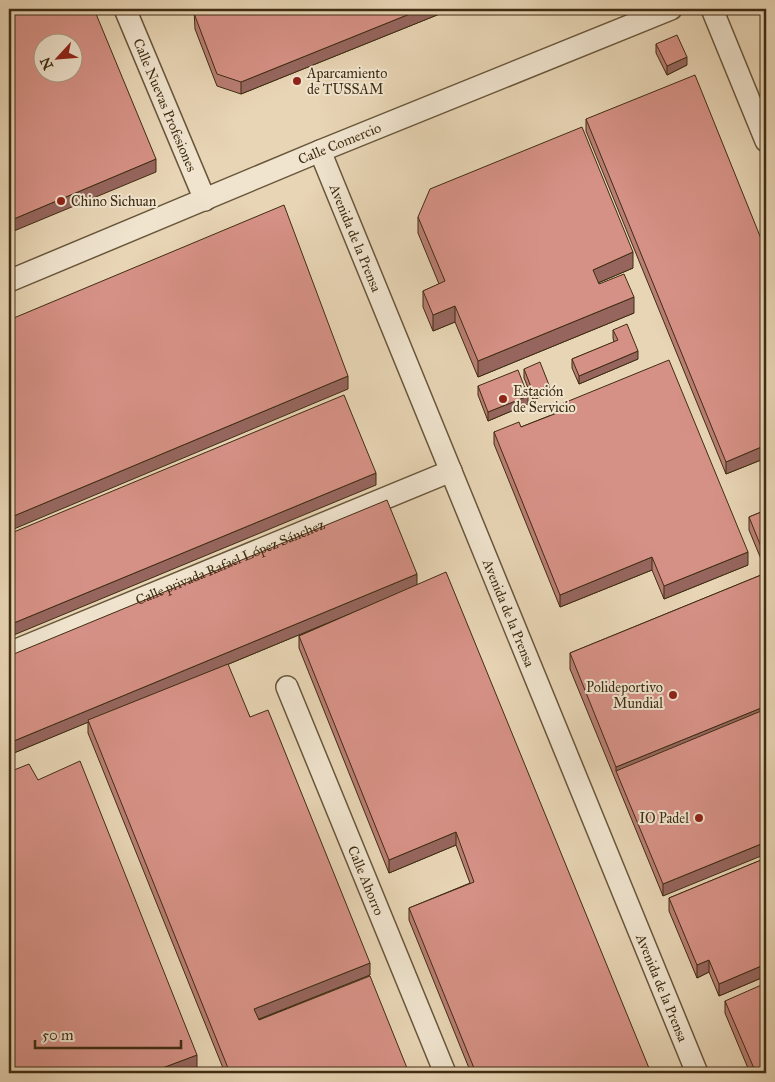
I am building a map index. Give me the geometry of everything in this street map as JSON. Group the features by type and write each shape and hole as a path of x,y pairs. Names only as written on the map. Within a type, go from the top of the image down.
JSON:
{"street":[{"name":"Calle Nuevas Profesiones","path":"125,9 205,200"},
{"name":"Calle Comercio","path":"9,281 320,151 671,9"},
{"path":"712,9 766,141"},
{"name":"Avenida de la Prensa","path":"320,151 698,1073"},
{"name":"Calle privada Rafael López Sánchez","path":"9,653 451,471"},
{"name":"Calle Ahorro","path":"287,687 445,1073"}],"building":[{"path":"9,9 94,9 156,159 9,221"},
{"path":"194,9 422,9 241,82 217,74"},
{"path":"677,35 687,57 667,66 656,44"},
{"path":"695,75 766,251 766,445 726,462 586,119"},
{"path":"582,127 633,252 593,270 599,284 624,274 634,297 478,361 455,306 433,315 423,291 445,281 418,217 430,189"},
{"path":"284,205 348,376 9,518 9,320"},
{"path":"627,324 638,351 579,376 572,359 618,340 613,330"},
{"path":"669,360 748,552 664,586 652,557 560,595 494,432 519,422 521,427 557,413 554,407"},
{"path":"540,362 549,385 533,392 524,369"},
{"name":"Estación de Servicio","path":"518,370 528,396 488,412 478,386"},
{"path":"344,395 376,473 9,625 9,534"},
{"path":"387,500 417,574 9,743 9,656"},
{"path":"766,510 766,559 749,517"},
{"path":"446,572 651,1073 476,1073 409,908 474,882 456,832 389,860 299,636"},
{"name":"Polideportivo Mundial","path":"766,573 766,706 616,767 570,653"},
{"path":"228,664 250,717 268,710 370,963 254,1009 259,1020 370,976 409,1073 230,1073 88,720"},
{"name":"IO Padel","path":"766,709 766,842 663,884 616,771"},
{"path":"80,761 197,1055 149,1073 9,1073 9,772 29,764 38,780"},
{"path":"766,858 766,964 719,984 709,960 697,965 669,898"},
{"path":"766,983 766,1073 756,1073 725,1001"}],"place":[{"name":"Aparcamiento de TUSSAM","path":"297,81"},
{"name":"Chino Sichuan","path":"61,201"},
{"name":"Estación de Servicio","path":"503,399"},
{"name":"Polideportivo Mundial","path":"673,695"},
{"name":"IO Padel","path":"699,818"}]}
